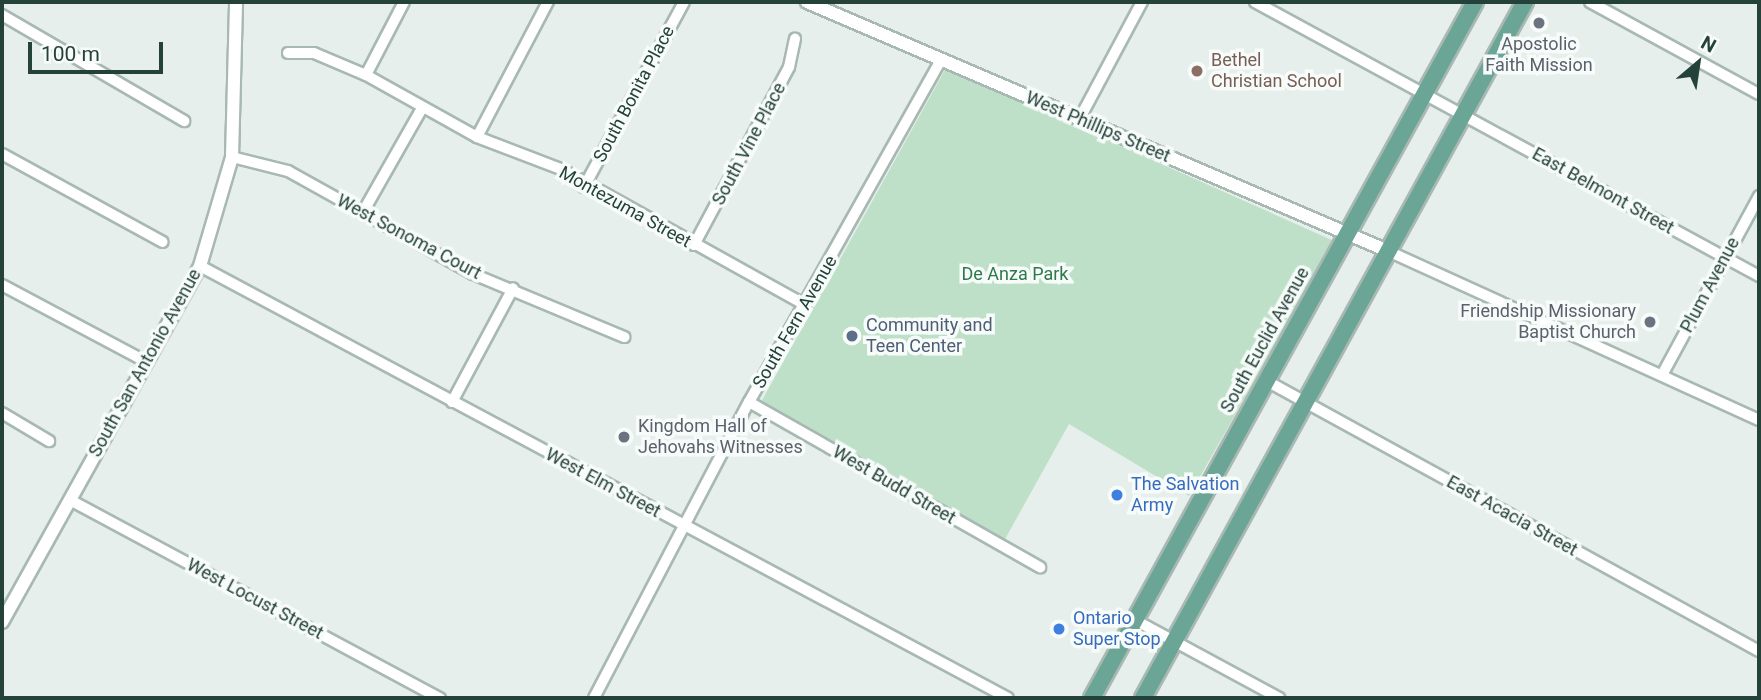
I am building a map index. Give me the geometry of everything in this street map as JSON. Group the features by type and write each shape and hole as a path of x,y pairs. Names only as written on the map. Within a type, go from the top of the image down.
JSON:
{"main road":[{"name":"South Euclid Avenue","path":"1092,698 1475,2"},
{"path":"1143,698 1525,2"}],"street":[{"name":"South San Antonio Avenue","path":"2,622 200,266 232,157 236,2"},
{"path":"366,75 404,2"},
{"path":"477,137 548,2"},
{"name":"South Bonita Place","path":"584,187 684,2"},
{"name":"West Phillips Street","path":"807,2 1345,235 1388,251"},
{"path":"1080,118 1142,2"},
{"name":"East Belmont Street","path":"1255,2 1759,276"},
{"path":"1590,2 1759,94"},
{"path":"2,15 184,121"},
{"name":"South Vine Place","path":"694,245 789,67 795,39"},
{"name":"Montezuma Street","path":"288,53 314,53 366,75 477,137 561,169 584,187 805,305"},
{"name":"South Fern Avenue","path":"594,698 749,402 941,60"},
{"path":"363,212 422,108"},
{"path":"2,153 163,242"},
{"name":"West Sonoma Court","path":"232,157 288,171 473,274 513,288 595,330 624,337"},
{"name":"Plum Avenue","path":"1662,375 1759,196"},
{"path":"1388,251 1759,420"},
{"name":"West Elm Street","path":"200,266 1008,698"},
{"path":"2,285 145,361"},
{"path":"452,402 513,288"},
{"name":"East Acacia Street","path":"1265,380 1759,651"},
{"name":"West Budd Street","path":"749,402 1040,567"},
{"path":"2,413 50,441"},
{"name":"West Locust Street","path":"70,500 440,698"},
{"path":"1135,620 1279,698"}],"green space":[{"name":"De Anza Park","path":"946,68 1334,241 1189,496 1069,424 1004,541 761,402"}],"place":[{"name":"Apostolic Faith Mission","path":"1539,23"},
{"name":"Bethel Christian School","path":"1197,71"},
{"name":"Friendship Missionary Baptist Church","path":"1650,322"},
{"name":"Community and Teen Center","path":"852,336"},
{"name":"Kingdom Hall of Jehovahs Witnesses","path":"624,437"},
{"name":"The Salvation Army","path":"1117,495"},
{"name":"Ontario Super Stop","path":"1059,629"}]}
